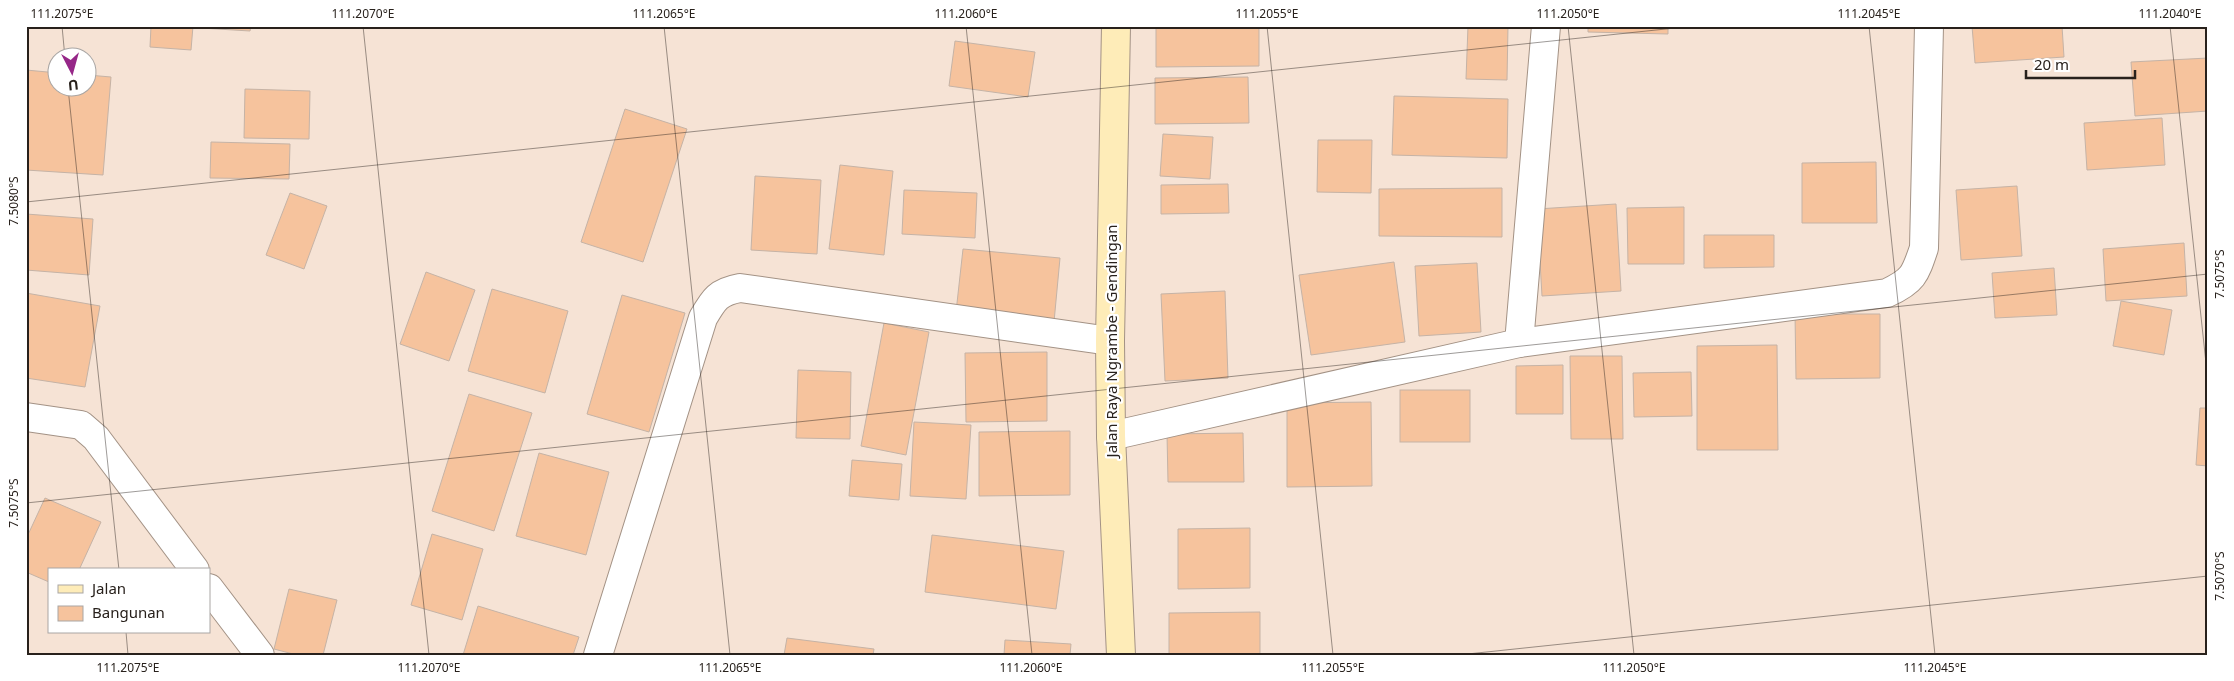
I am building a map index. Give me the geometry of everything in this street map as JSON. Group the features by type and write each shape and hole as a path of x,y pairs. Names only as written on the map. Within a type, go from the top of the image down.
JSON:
{"main road":[{"name":"Jalan Raya Ngrambe - Gendingan","path":"1116,26 1110,341 1111,436 1121,655"}],"street":[{"path":"1519,343 1546,26"},
{"path":"1111,436 1519,343 1887,293 1907,283 1918,268 1924,248 1929,26"},
{"path":"598,655 703,318 714,300 724,291 740,288 1110,341"},
{"path":"26,417 81,425 96,438 194,568"},
{"path":"210,589 260,655"}],"building":[{"path":"151,26 193,26 191,50 150,47"},
{"path":"201,26 251,26 250,31 201,28"},
{"path":"1156,26 1259,26 1259,66 1156,67"},
{"path":"1468,26 1508,26 1507,80 1466,79"},
{"path":"1588,26 1668,26 1668,34 1588,32"},
{"path":"1972,26 2062,26 2064,57 1975,63"},
{"path":"955,41 1035,52 1028,97 949,86"},
{"path":"2208,58 2208,111 2135,116 2131,62"},
{"path":"26,70 48,72 48,98 98,98 98,76 111,77 103,175 26,170"},
{"path":"1248,77 1249,123 1155,124 1155,78"},
{"path":"245,89 310,91 309,139 244,138"},
{"path":"1394,96 1508,99 1507,158 1392,155"},
{"path":"625,109 687,129 643,262 581,242"},
{"path":"2162,118 2165,165 2087,170 2084,123"},
{"path":"1163,134 1213,137 1210,179 1160,176"},
{"path":"1318,140 1372,140 1371,193 1317,192"},
{"path":"211,142 290,144 289,179 210,178"},
{"path":"1876,162 1877,223 1802,223 1802,163"},
{"path":"840,165 893,171 884,255 829,249"},
{"path":"755,176 821,180 817,254 751,250"},
{"path":"1228,184 1229,213 1161,214 1161,185"},
{"path":"2017,186 2022,256 1961,260 1956,190"},
{"path":"1502,188 1502,237 1379,236 1379,189"},
{"path":"904,190 977,193 975,238 902,234"},
{"path":"290,193 327,206 304,269 266,255"},
{"path":"1616,204 1621,291 1542,296 1537,209"},
{"path":"1684,207 1684,264 1628,264 1627,208"},
{"path":"26,214 93,219 89,275 26,270"},
{"path":"1704,235 1774,235 1774,267 1704,268"},
{"path":"2184,243 2187,296 2106,301 2103,249"},
{"path":"963,249 1060,258 1054,322 956,312"},
{"path":"1394,262 1405,342 1311,355 1299,275"},
{"path":"1477,263 1481,332 1419,336 1415,266"},
{"path":"2054,268 2057,315 1995,318 1992,273"},
{"path":"426,272 475,290 449,361 400,344"},
{"path":"492,289 568,311 545,393 468,371"},
{"path":"1225,291 1228,378 1165,381 1161,294"},
{"path":"26,293 100,306 85,387 26,378"},
{"path":"622,295 685,313 649,432 587,414"},
{"path":"2121,301 2172,310 2164,355 2113,346"},
{"path":"1795,314 1880,314 1880,378 1796,379"},
{"path":"884,323 929,332 906,455 861,446"},
{"path":"1777,345 1778,450 1697,450 1697,346"},
{"path":"1047,352 1047,421 966,422 965,353"},
{"path":"1570,356 1622,356 1623,439 1571,439"},
{"path":"1563,365 1563,414 1516,414 1516,366"},
{"path":"798,370 851,372 850,439 796,438"},
{"path":"1691,372 1692,416 1634,417 1633,373"},
{"path":"1400,390 1470,390 1470,442 1400,442"},
{"path":"469,394 532,413 494,531 432,511"},
{"path":"1371,402 1372,486 1287,487 1287,403"},
{"path":"2200,408 2208,408 2208,466 2196,465"},
{"path":"914,422 971,425 966,499 910,496"},
{"path":"1070,431 1070,495 979,496 979,432"},
{"path":"1243,433 1244,482 1168,482 1167,434"},
{"path":"539,453 609,472 586,555 516,536"},
{"path":"852,460 902,464 899,500 849,496"},
{"path":"45,498 101,522 80,568 48,568 48,582 26,572 26,539"},
{"path":"1250,528 1250,588 1178,589 1178,529"},
{"path":"432,534 483,549 462,620 411,605"},
{"path":"932,535 1064,551 1056,609 925,592"},
{"path":"289,589 337,600 323,655 297,655 274,649"},
{"path":"478,606 579,637 573,655 463,655"},
{"path":"1260,612 1260,655 1169,655 1169,613"},
{"path":"787,638 874,649 873,655 784,655"},
{"path":"1005,640 1071,644 1070,655 1004,655"}]}
